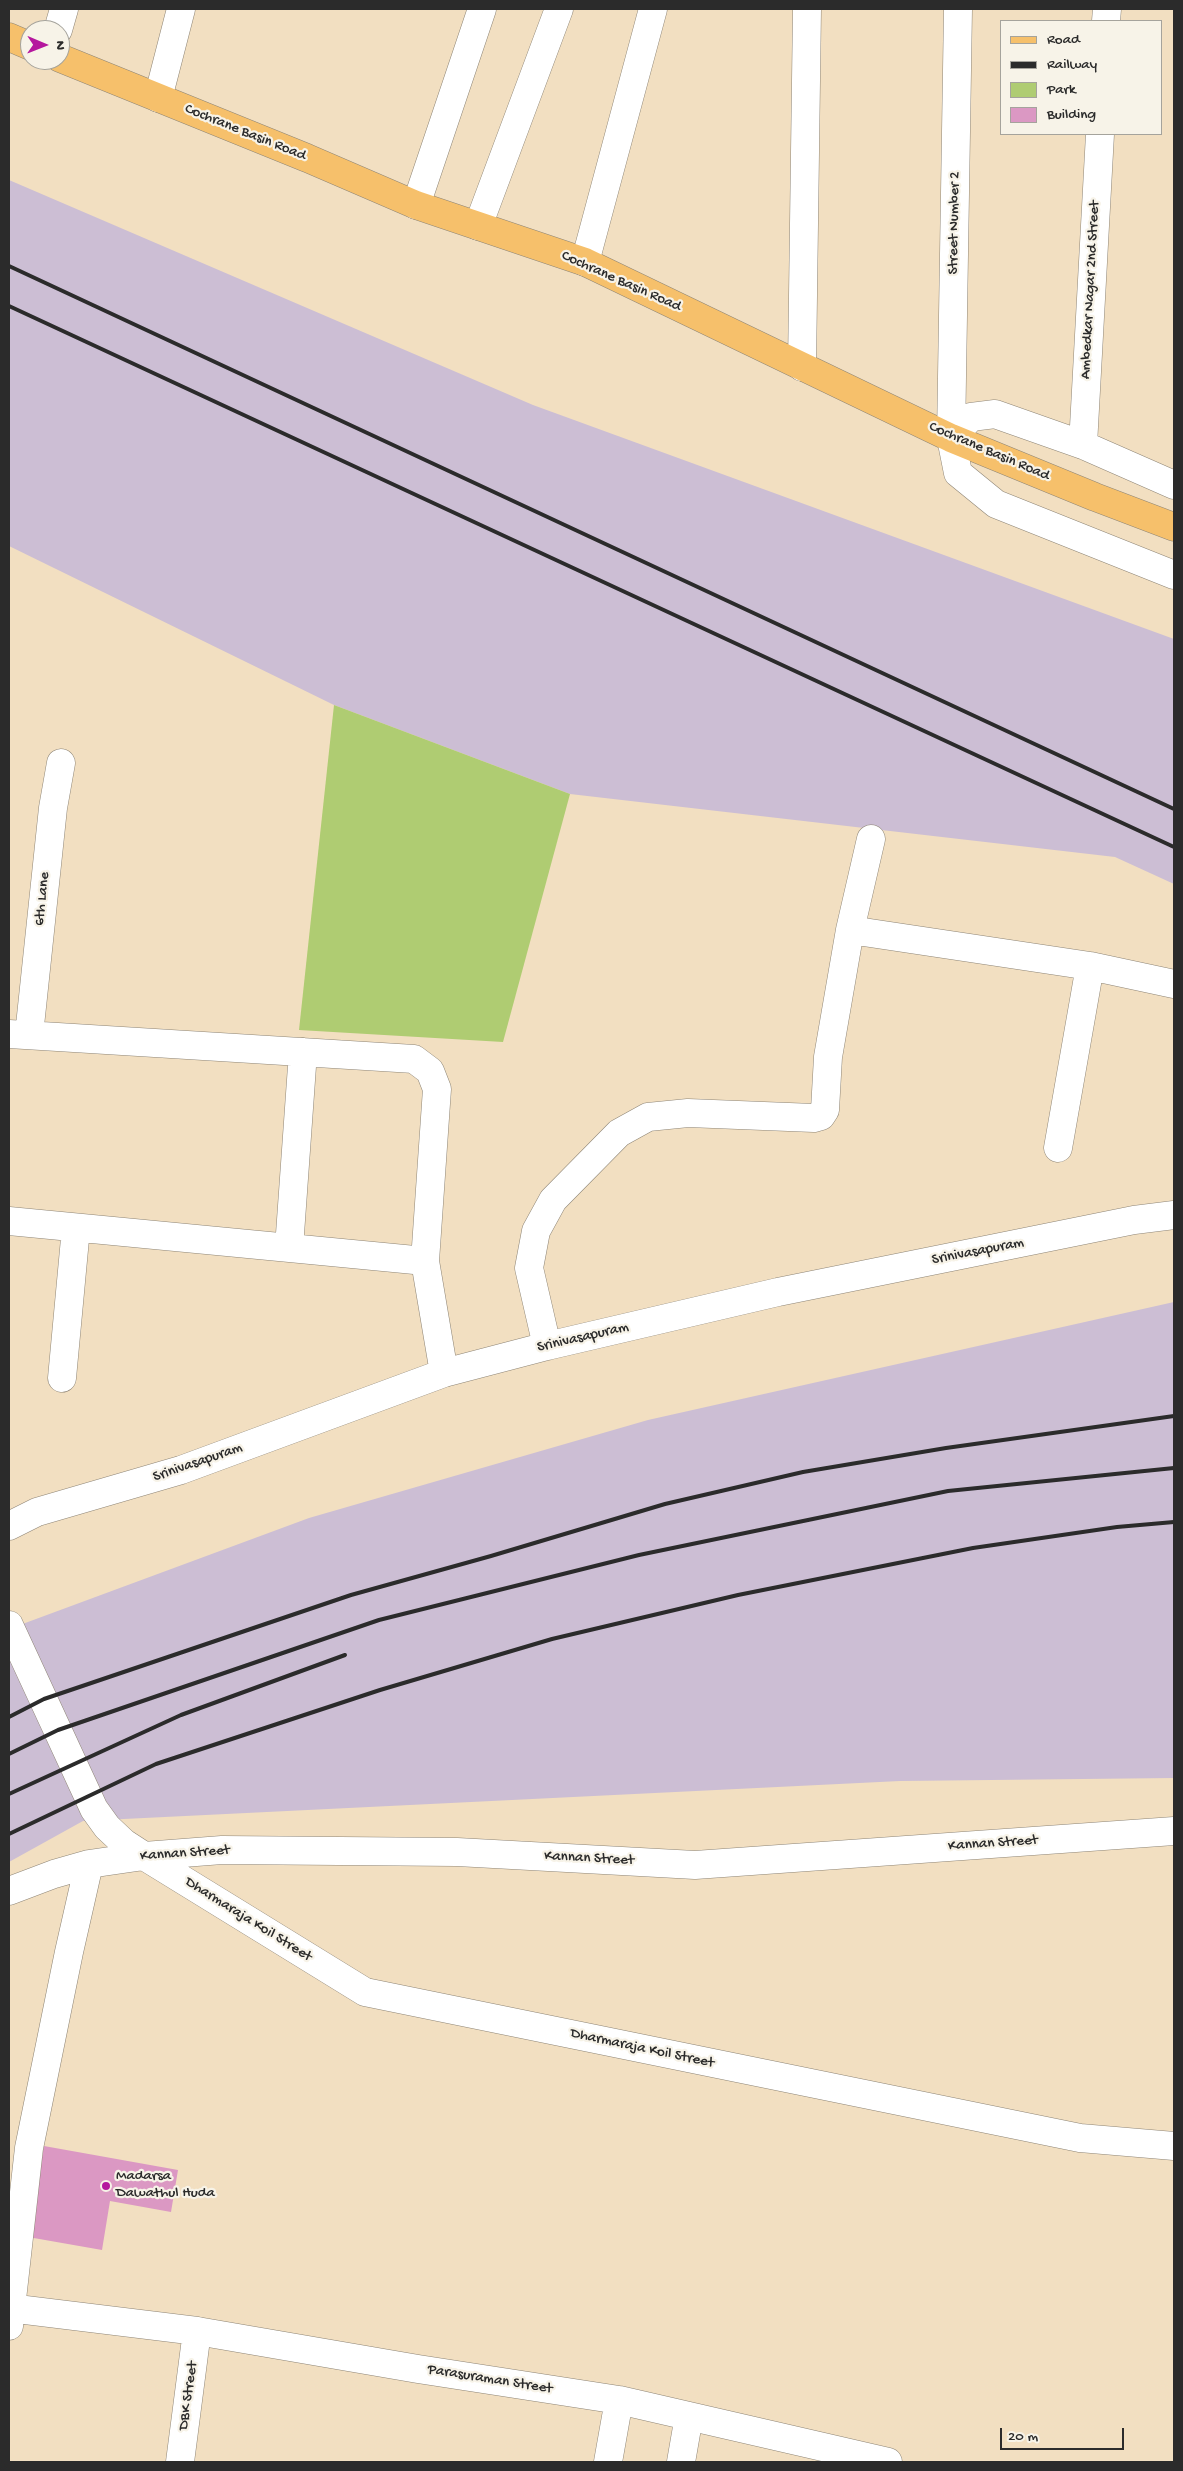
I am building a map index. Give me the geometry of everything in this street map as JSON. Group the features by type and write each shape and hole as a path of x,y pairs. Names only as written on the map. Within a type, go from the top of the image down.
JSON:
{"main road":[{"name":"Cochrane Basin Road","path":"70,62 307,158 416,205 585,262 951,438 1174,527"}],"street":[{"path":"158,98 181,9"},
{"path":"416,205 482,9"},
{"path":"478,226 560,9"},
{"path":"585,262 653,9"},
{"path":"802,367 807,9"},
{"name":"Street Number 2","path":"958,9 951,438 958,473 996,504 1174,576"},
{"name":"Ambedkar Nagar 2nd Street","path":"1083,445 1100,135"},
{"path":"951,438 971,417 995,414 1083,445 1174,485"},
{"name":"6th Lane","path":"19,1034 53,808 62,763"},
{"path":"547,1346 530,1268 536,1231 553,1200 619,1133 648,1117 688,1113 814,1118 821,1116 825,1110 828,1058 850,930 871,839"},
{"path":"850,930 1090,966 1174,984"},
{"path":"1058,1148 1090,966"},
{"path":"19,1034 414,1059 430,1071 437,1090 425,1261 444,1373"},
{"path":"289,1248 303,1052"},
{"name":"Srinivasapuram","path":"9,1526 38,1512 181,1470 444,1373 547,1346 778,1292 1134,1220 1174,1215"},
{"path":"9,1221 425,1261"},
{"path":"62,1378 76,1228"},
{"name":"Dharmaraja Koil Street","path":"9,1625 94,1809 107,1827 124,1843 144,1856 365,1992 1080,2138 1174,2146"},
{"name":"Kannan Street","path":"9,1891 54,1874 89,1864 144,1856 222,1850 427,1851 695,1865 1174,1831"},
{"path":"10,2315 29,2148 89,1864"},
{"name":"Parasuraman Street","path":"10,2315 88,2317 197,2331 418,2369 619,2400 888,2462"},
{"name":"DBK Street","path":"180,2462 197,2331"},
{"path":"608,2462 619,2400"},
{"path":"681,2462 689,2416"}],"shaded area":[{"path":"9,180 533,405 1174,639 1174,884 1115,857 570,794 334,705 9,546"},
{"path":"1174,1302 1174,1778 900,1781 83,1821 9,1862 9,1629 309,1518 648,1420"}],"green space":[{"path":"334,705 570,794 503,1042 299,1030"}],"building":[{"name":"Madarsa Dawathul Huda","path":"44,2146 178,2170 171,2212 110,2201 102,2250 28,2237"}],"railway":[{"path":"9,266 1174,809"},
{"path":"9,306 1174,847"},
{"path":"9,1717 44,1699 351,1595 491,1556 665,1504 803,1472 946,1448 1174,1416"},
{"path":"9,1754 58,1730 379,1620 639,1555 948,1491 1174,1468"},
{"path":"9,1834 156,1764 380,1690 552,1639 738,1595 973,1548 1117,1527 1174,1522"},
{"path":"9,1794 181,1715 345,1655"}],"place":[{"name":"Madarsa Dawathul Huda","path":"106,2186"}]}
